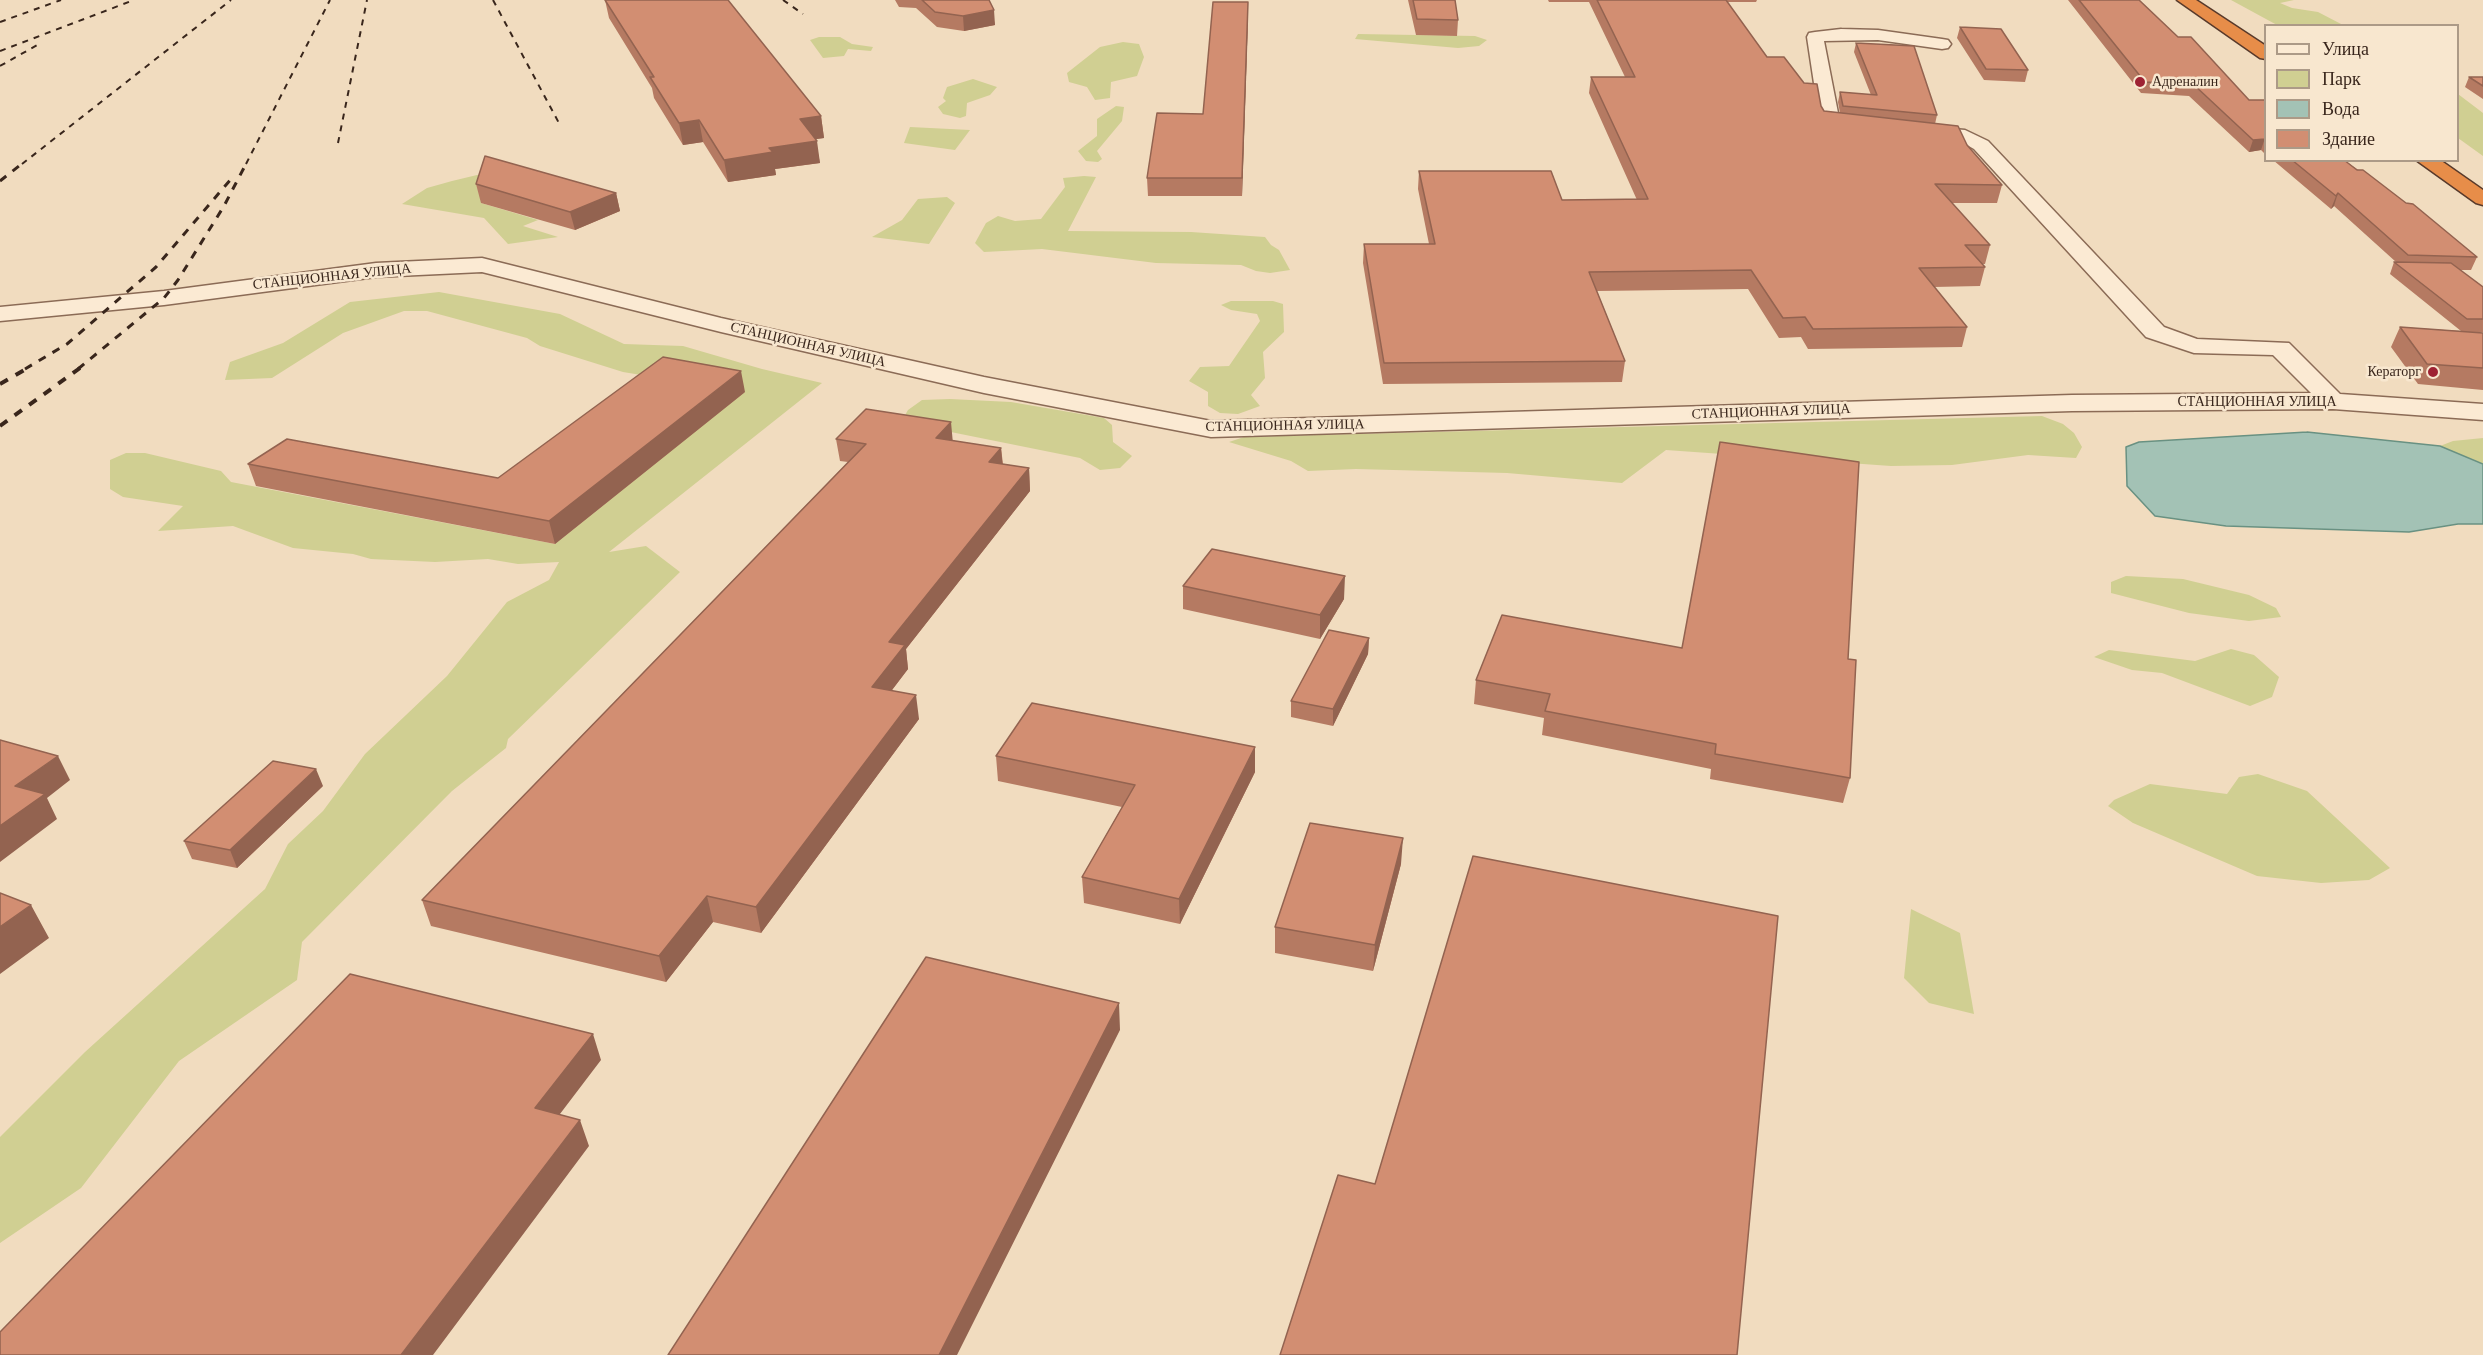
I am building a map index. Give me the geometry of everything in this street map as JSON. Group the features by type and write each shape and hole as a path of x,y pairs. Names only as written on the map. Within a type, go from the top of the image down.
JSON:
{"highway":[{"path":"2185,0 2264,53"},
{"path":"2429,162 2483,199"}],"street":[{"path":"1942,44 1878,35 1841,34 1815,37 1830,123 1965,136 1981,145 2155,332 2194,346 2280,348 2333,401"},
{"name":"СТАНЦИОННАЯ УЛИЦА","path":"0,315 164,298 376,270 482,265 722,325 984,385 1211,429 2072,404 2333,401 2483,412"}],"green space":[{"path":"2231,0 2294,0 2280,3 2292,8 2318,12 2341,24 2275,24"},
{"path":"1358,34 1475,36 1487,40 1479,46 1458,48 1355,39"},
{"path":"819,37 840,37 852,44 873,47 871,51 848,49 844,56 823,58 810,40"},
{"path":"1123,42 1139,44 1144,57 1137,76 1111,82 1110,98 1095,100 1087,87 1069,82 1067,73 1100,47"},
{"path":"973,79 997,87 990,95 967,103 966,116 960,118 943,114 938,107 946,101 943,98 947,87"},
{"path":"2459,95 2483,113 2483,156 2459,139"},
{"path":"1116,106 1124,107 1122,121 1097,151 1102,159 1098,162 1086,161 1078,151 1097,136 1097,119"},
{"path":"910,127 970,130 955,150 904,143"},
{"path":"508,174 481,203 538,220 523,226 558,237 508,244 484,218 402,204 427,188 477,175"},
{"path":"1096,177 1068,231 1191,232 1265,237 1279,250 1290,270 1270,273 1241,265 1156,263 1042,249 984,252 975,243 986,223 998,216 1015,221 1041,219 1065,187 1063,178"},
{"path":"947,197 955,203 929,244 872,237 902,220 918,199"},
{"path":"439,292 560,314 624,344 683,346 762,369 822,383 609,552 646,546 680,572 508,739 506,748 452,791 302,942 297,980 179,1061 81,1188 0,1243 0,1137 85,1052 265,889 288,844 323,811 365,754 447,676 507,602 549,580 559,562 518,564 488,559 435,562 371,559 353,554 293,548 233,526 158,531 183,506 123,497 110,489 110,460 126,453 145,453 221,471 231,482 555,544 744,392 623,372 540,346 527,338 427,311 404,311 343,333 272,378 225,380 230,362 283,343 350,302"},
{"path":"1231,301 1273,301 1283,304 1284,332 1263,352 1265,378 1251,395 1260,406 1238,414 1220,413 1208,406 1208,392 1189,381 1200,367 1229,366 1260,321 1257,314 1231,310 1221,305"},
{"path":"922,400 1011,402 1104,418 1112,425 1113,442 1132,456 1120,468 1100,470 1080,458 901,422 908,410"},
{"path":"2042,416 2063,424 2074,433 2082,447 2076,458 2028,455 1952,465 1891,466 1666,450 1622,483 1507,473 1356,469 1308,471 1291,461 1229,442 1244,437"},
{"path":"2483,438 2483,464 2440,446 2453,441"},
{"path":"2126,576 2183,579 2249,595 2276,608 2281,617 2249,621 2189,613 2111,593 2111,582"},
{"path":"2231,649 2254,655 2279,677 2272,697 2250,706 2162,673 2132,670 2094,657 2109,650 2195,661"},
{"path":"2258,774 2307,791 2390,868 2369,880 2321,883 2257,876 2133,823 2108,806 2114,800 2150,784 2227,794 2239,777"},
{"path":"1911,909 1960,933 1974,1014 1929,1003 1904,978"}],"water":[{"path":"2307,432 2440,446 2483,464 2483,524 2458,524 2409,532 2226,526 2155,516 2127,486 2126,447 2139,442"}],"building":[{"path":"605,0 728,0 821,116 800,119 817,141 769,148 773,152 724,160 699,120 679,123 650,77 654,77"},
{"path":"922,0 989,0 994,10 963,16 935,12"},
{"path":"1413,0 1455,0 1458,20 1417,19"},
{"path":"1597,0 1726,0 1767,57 1784,57 1804,83 1817,84 1824,111 1958,126 1967,145 2002,185 1935,184 1990,245 1965,245 1985,267 1919,268 1967,327 1813,329 1805,317 1783,318 1751,270 1589,272 1625,361 1384,363 1364,244 1435,244 1419,171 1551,171 1562,200 1648,199 1591,77 1635,77"},
{"path":"2079,0 2139,0 2178,37 2191,37 2249,100 2264,100 2264,139 2253,140 2193,84 2145,82"},
{"path":"1213,2 1248,2 1242,178 1147,178 1157,113 1203,114"},
{"path":"1960,27 2001,29 2028,70 1986,69"},
{"path":"1856,43 1914,46 1937,115 1843,106 1840,92 1877,95"},
{"path":"2469,77 2483,77 2483,86"},
{"path":"485,156 616,193 570,212 476,184"},
{"path":"2294,162 2347,162 2357,170 2363,170 2406,203 2413,204 2477,257 2408,255 2338,193 2336,196"},
{"path":"2394,262 2451,263 2483,287 2483,319 2467,319"},
{"path":"2400,327 2483,333 2483,368 2427,364"},
{"path":"663,357 741,371 549,521 248,464 287,439 498,478"},
{"path":"866,409 951,422 936,438 1001,448 989,462 1029,468 889,642 905,645 872,687 916,695 756,907 707,896 659,956 422,900 866,444 836,439"},
{"path":"1720,442 1859,462 1848,659 1856,660 1850,778 1715,754 1716,744 1545,711 1550,694 1476,680 1502,615 1682,648"},
{"path":"1212,549 1345,576 1320,615 1183,586"},
{"path":"1329,630 1369,638 1333,709 1291,701"},
{"path":"1032,703 1255,747 1179,899 1082,877 1135,785 996,756"},
{"path":"0,740 58,756 15,786 45,794 0,826"},
{"path":"273,761 316,769 230,850 184,841"},
{"path":"1310,823 1403,838 1375,945 1275,927"},
{"path":"1473,856 1778,916 1737,1355 1280,1355 1338,1175 1375,1184"},
{"path":"0,893 31,905 0,927"},
{"path":"926,957 1119,1003 939,1355 668,1355"},
{"path":"350,974 593,1034 535,1108 580,1120 401,1355 0,1355 0,1332"}],"railway":[{"path":"0,22 61,0"},
{"path":"0,51 134,0"},
{"path":"22,164 231,0"},
{"path":"246,164 330,0"},
{"path":"338,143 367,0"},
{"path":"493,0 560,125"},
{"path":"783,0 803,14"},
{"path":"0,66 39,44"},
{"path":"0,181 24,162"},
{"path":"78,369 164,298 178,280 224,206 247,162"},
{"path":"25,369 67,344 156,267 231,179"},
{"path":"0,384 28,368"},
{"path":"0,426 80,368"}],"place":[{"name":"Адреналин","path":"2140,82"},
{"name":"Кераторг","path":"2433,372"}]}
